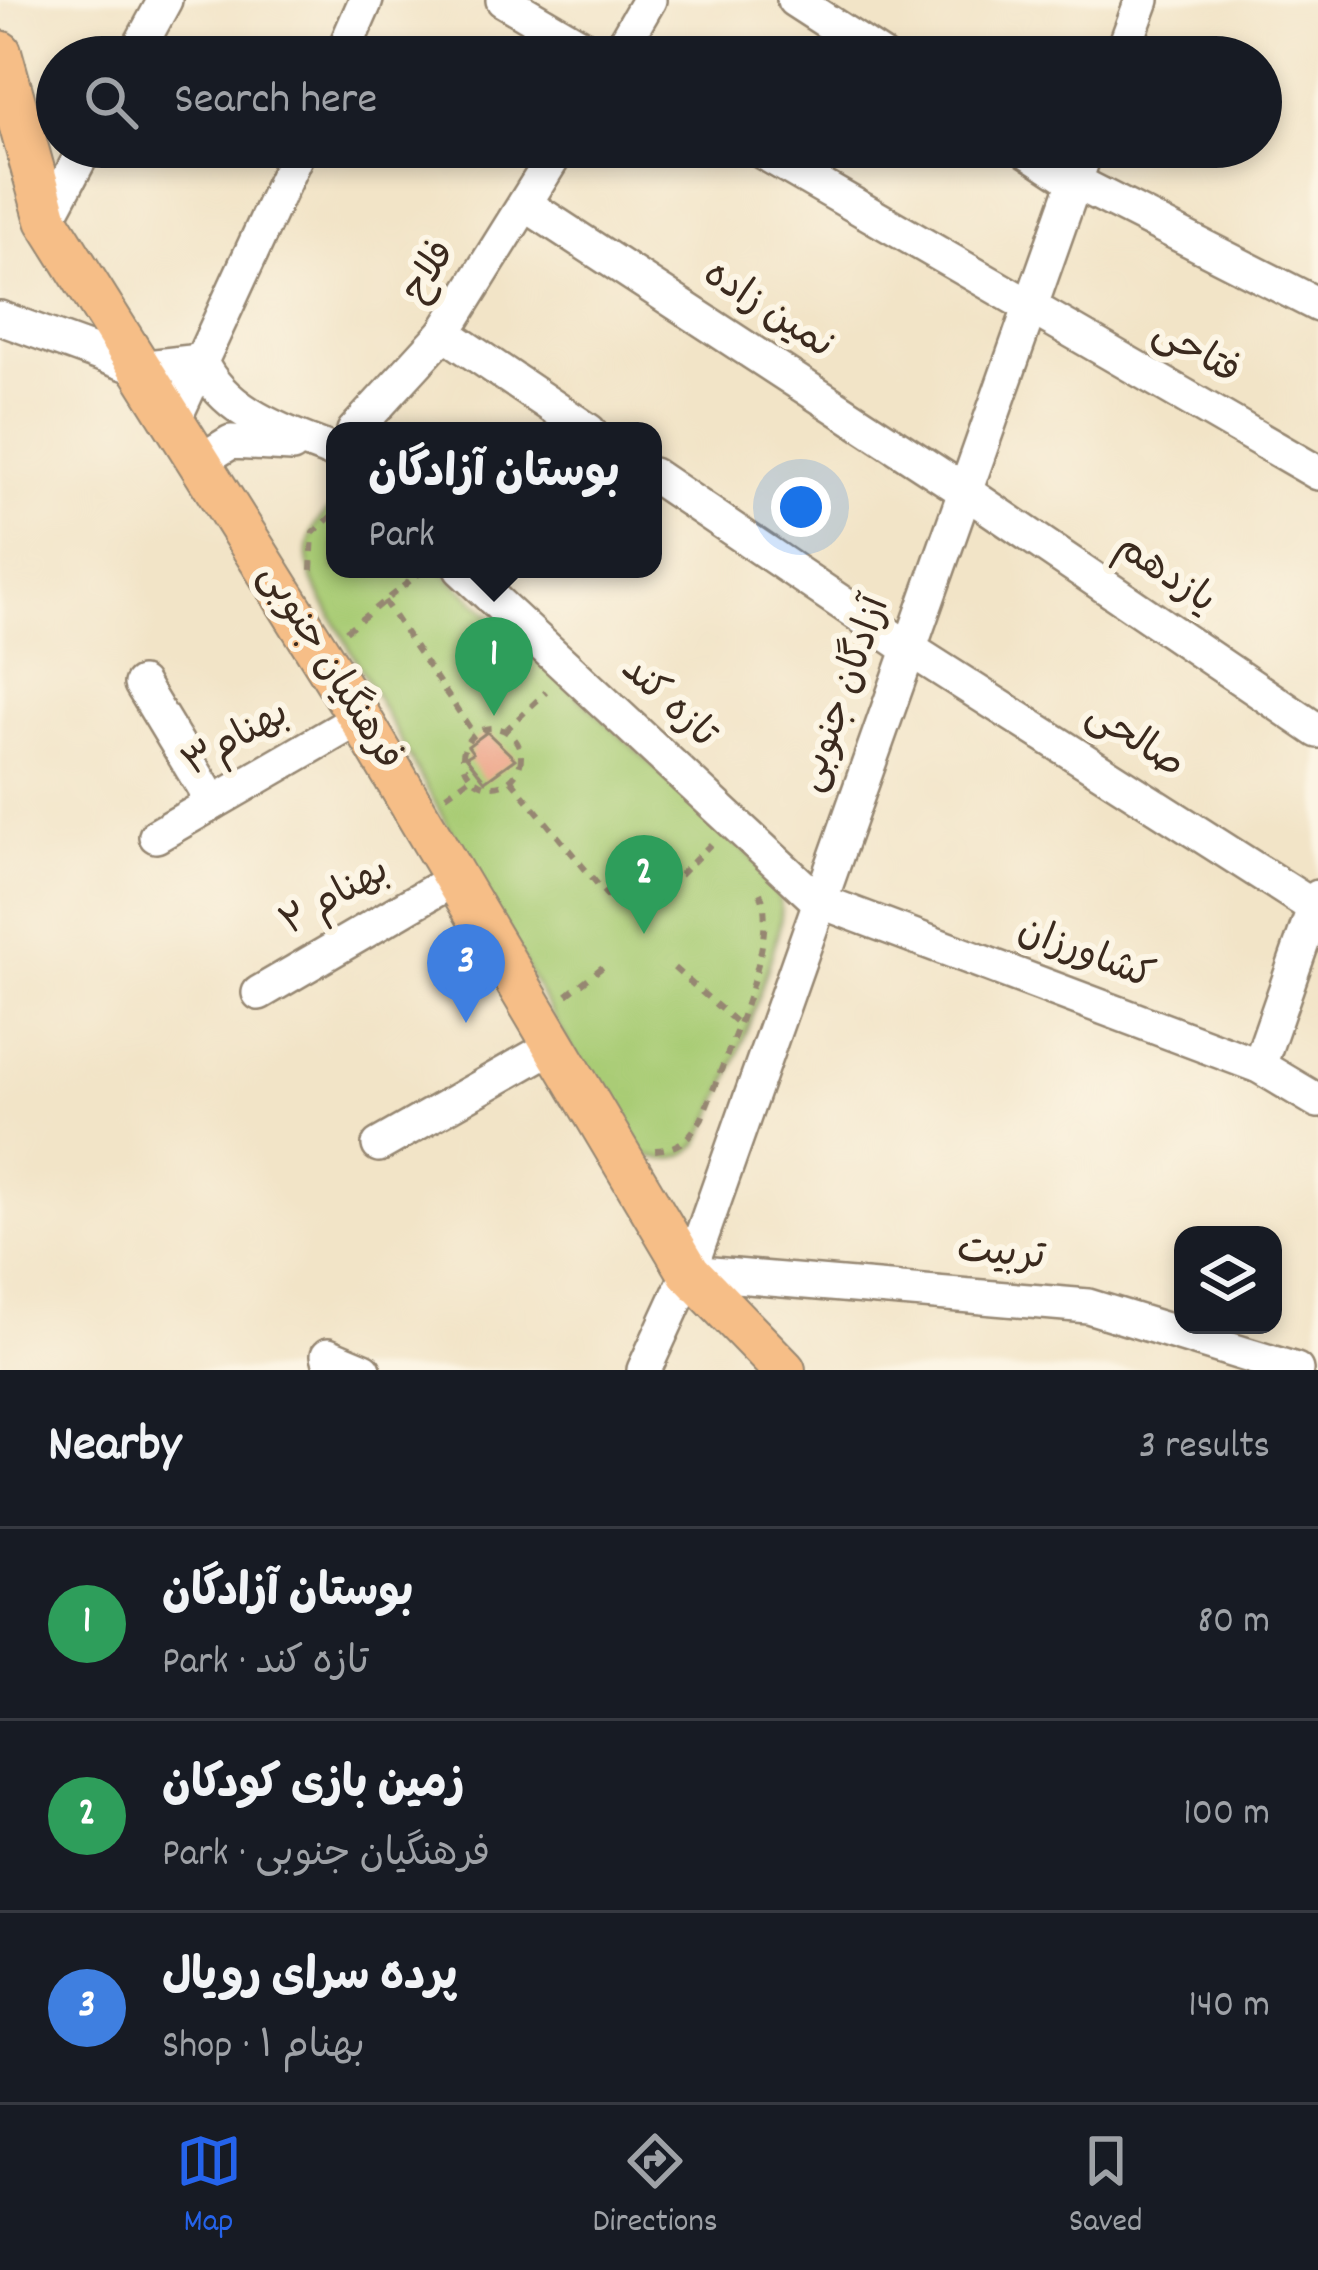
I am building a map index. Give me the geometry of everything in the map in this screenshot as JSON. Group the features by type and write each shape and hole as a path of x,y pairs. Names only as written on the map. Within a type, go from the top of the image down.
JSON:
{"main road":[{"name":"فرهنگیان جنوبی","path":"0,52 47,220 361,718 456,878 555,1025 689,1272 784,1370"}],"street":[{"path":"145,36 165,0"},
{"path":"350,36 366,0"},
{"path":"503,0 564,36"},
{"path":"628,36 649,0"},
{"path":"794,0 850,36"},
{"path":"1128,36 1142,0"},
{"path":"47,220 75,168"},
{"path":"174,420 290,168"},
{"name":"فلاح","path":"362,422 444,333 547,168"},
{"name":"فتاحی","path":"790,168 1318,473"},
{"path":"1054,168 1318,305"},
{"name":"آزادگان جنوبی","path":"644,1370 689,1272 1079,168"},
{"name":"نمین زاده","path":"525,203 964,490"},
{"path":"0,318 138,368 200,362"},
{"path":"444,333 576,422"},
{"path":"200,362 210,382 234,405 326,448"},
{"path":"200,461 231,442 260,440 326,451"},
{"name":"صالحی","path":"662,481 908,648 1316,902"},
{"name":"یازدهم","path":"964,490 1318,731"},
{"name":"تازه کند","path":"471,578 817,900"},
{"path":"141,684 213,803"},
{"name":"بهنام۳","path":"156,836 361,718"},
{"name":"بهنام ۲","path":"259,993 456,878"},
{"name":"کشاورزان","path":"817,900 1259,1066 1318,1100"},
{"path":"1259,1066 1316,902"},
{"path":"379,1145 555,1025"},
{"name":"تربیت","path":"689,1272 1088,1306 1296,1370"},
{"path":"332,1370 328,1355 364,1370"}],"path":[{"path":"315,582 309,554 313,533 326,521"},
{"path":"354,652 344,633 413,578"},
{"path":"384,601 474,734"},
{"path":"506,731 551,687"},
{"path":"486,728 506,731 521,754 511,780 494,787 470,778 462,758 474,734 486,728"},
{"path":"438,800 470,778"},
{"path":"511,780 609,898"},
{"path":"703,829 727,850"},
{"path":"667,888 715,839"},
{"path":"651,1150 673,1149 702,1118 767,921 755,884"},
{"path":"555,1025 609,962"},
{"path":"674,968 736,1022"}],"green space":[{"path":"326,513 326,578 450,578 766,870 781,913 771,958 717,1106 696,1146 686,1153 654,1158 633,1149 617,1132 314,584 308,550"}],"building":[{"path":"487,732 515,759 485,781 466,757 473,753 468,746"}],"place":[{"name":"بوستان آزادگان","path":"494,716"},
{"name":"زمین بازی کودکان","path":"644,934"},
{"name":"پرده سرای رویال","path":"466,1023"}]}
